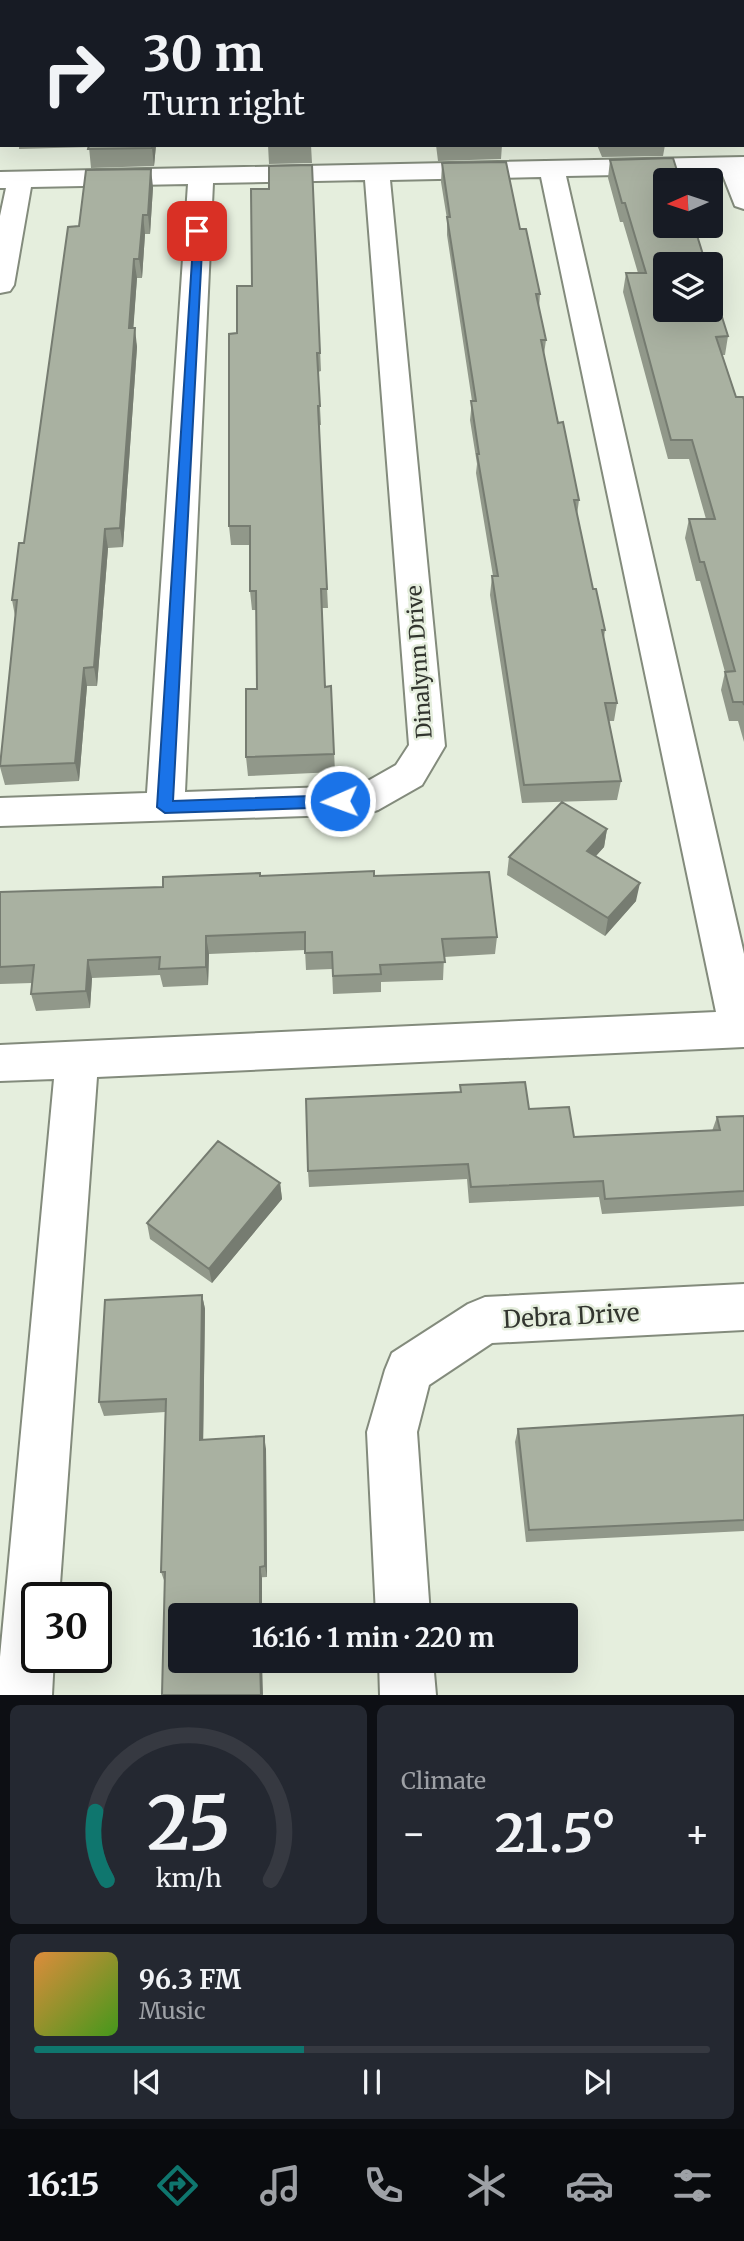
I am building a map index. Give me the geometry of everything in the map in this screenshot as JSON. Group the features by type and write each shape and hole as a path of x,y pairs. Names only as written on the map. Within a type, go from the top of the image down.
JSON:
{"street":[{"path":"0,285 10,180 738,165 744,201"},
{"path":"0,1063 742,1029 552,169"},
{"name":"Dinalynn Drive","path":"0,812 365,800 409,775 427,746 377,172"},
{"path":"165,807 201,176"},
{"path":"24,1695 76,1061"},
{"name":"Debra Drive","path":"402,1603 392,1432 409,1370 485,1320 744,1307"},
{"path":"407,1673 408,1695"}],"building":[{"path":"88,147 152,147 152,148"},
{"path":"673,158 676,168 653,168 653,238 698,238 702,252 653,252 653,322 723,320 728,336 716,337 736,397 743,397 744,400 744,705 743,702 733,702 725,672 735,671 689,519 715,519 692,440 671,440 626,273 646,273 610,160"},
{"path":"506,162 520,229 526,229 540,294 536,294 546,340 541,340 558,423 563,422 579,500 574,500 593,589 596,589 605,630 602,630 617,703 605,703 621,781 524,785 492,576 498,576 477,454 471,401 476,401 447,217 450,217 442,163"},
{"path":"312,165 320,353 317,353 318,406 327,589 321,589 325,687 331,686 334,754 246,757 246,689 257,689 256,591 250,591 250,526 229,526 229,334 237,333 237,286 252,286 251,189 269,189 269,166"},
{"path":"151,169 148,215 143,215 139,259 134,259 129,328 135,328 120,528 105,529 94,667 84,668 75,763 0,766 17,600 12,600 19,543 24,543 68,227 79,226 86,170"},
{"path":"562,802 607,829 587,851 640,883 608,918 509,857"},
{"path":"374,871 374,876 489,872 497,937 442,939 445,962 380,965 381,974 333,976 332,952 305,953 305,932 206,936 206,967 159,969 160,957 88,960 86,991 31,994 34,965 0,967 0,892 163,887 163,877"},
{"path":"525,1082 529,1109 569,1107 574,1137 720,1130 717,1117 744,1116 744,1191 605,1199 603,1181 471,1187 468,1164 308,1171 306,1099 461,1092 460,1085"},
{"path":"218,1141 280,1183 209,1269 147,1223"},
{"path":"202,1295 200,1440 264,1436 265,1566 260,1567 260,1603 168,1603 168,1673 260,1673 261,1695 162,1695 165,1572 161,1572 166,1399 99,1402 105,1300"},
{"path":"744,1415 744,1520 529,1530 518,1429"}],"route":[{"path":"197,231 165,807 340,801"}]}
